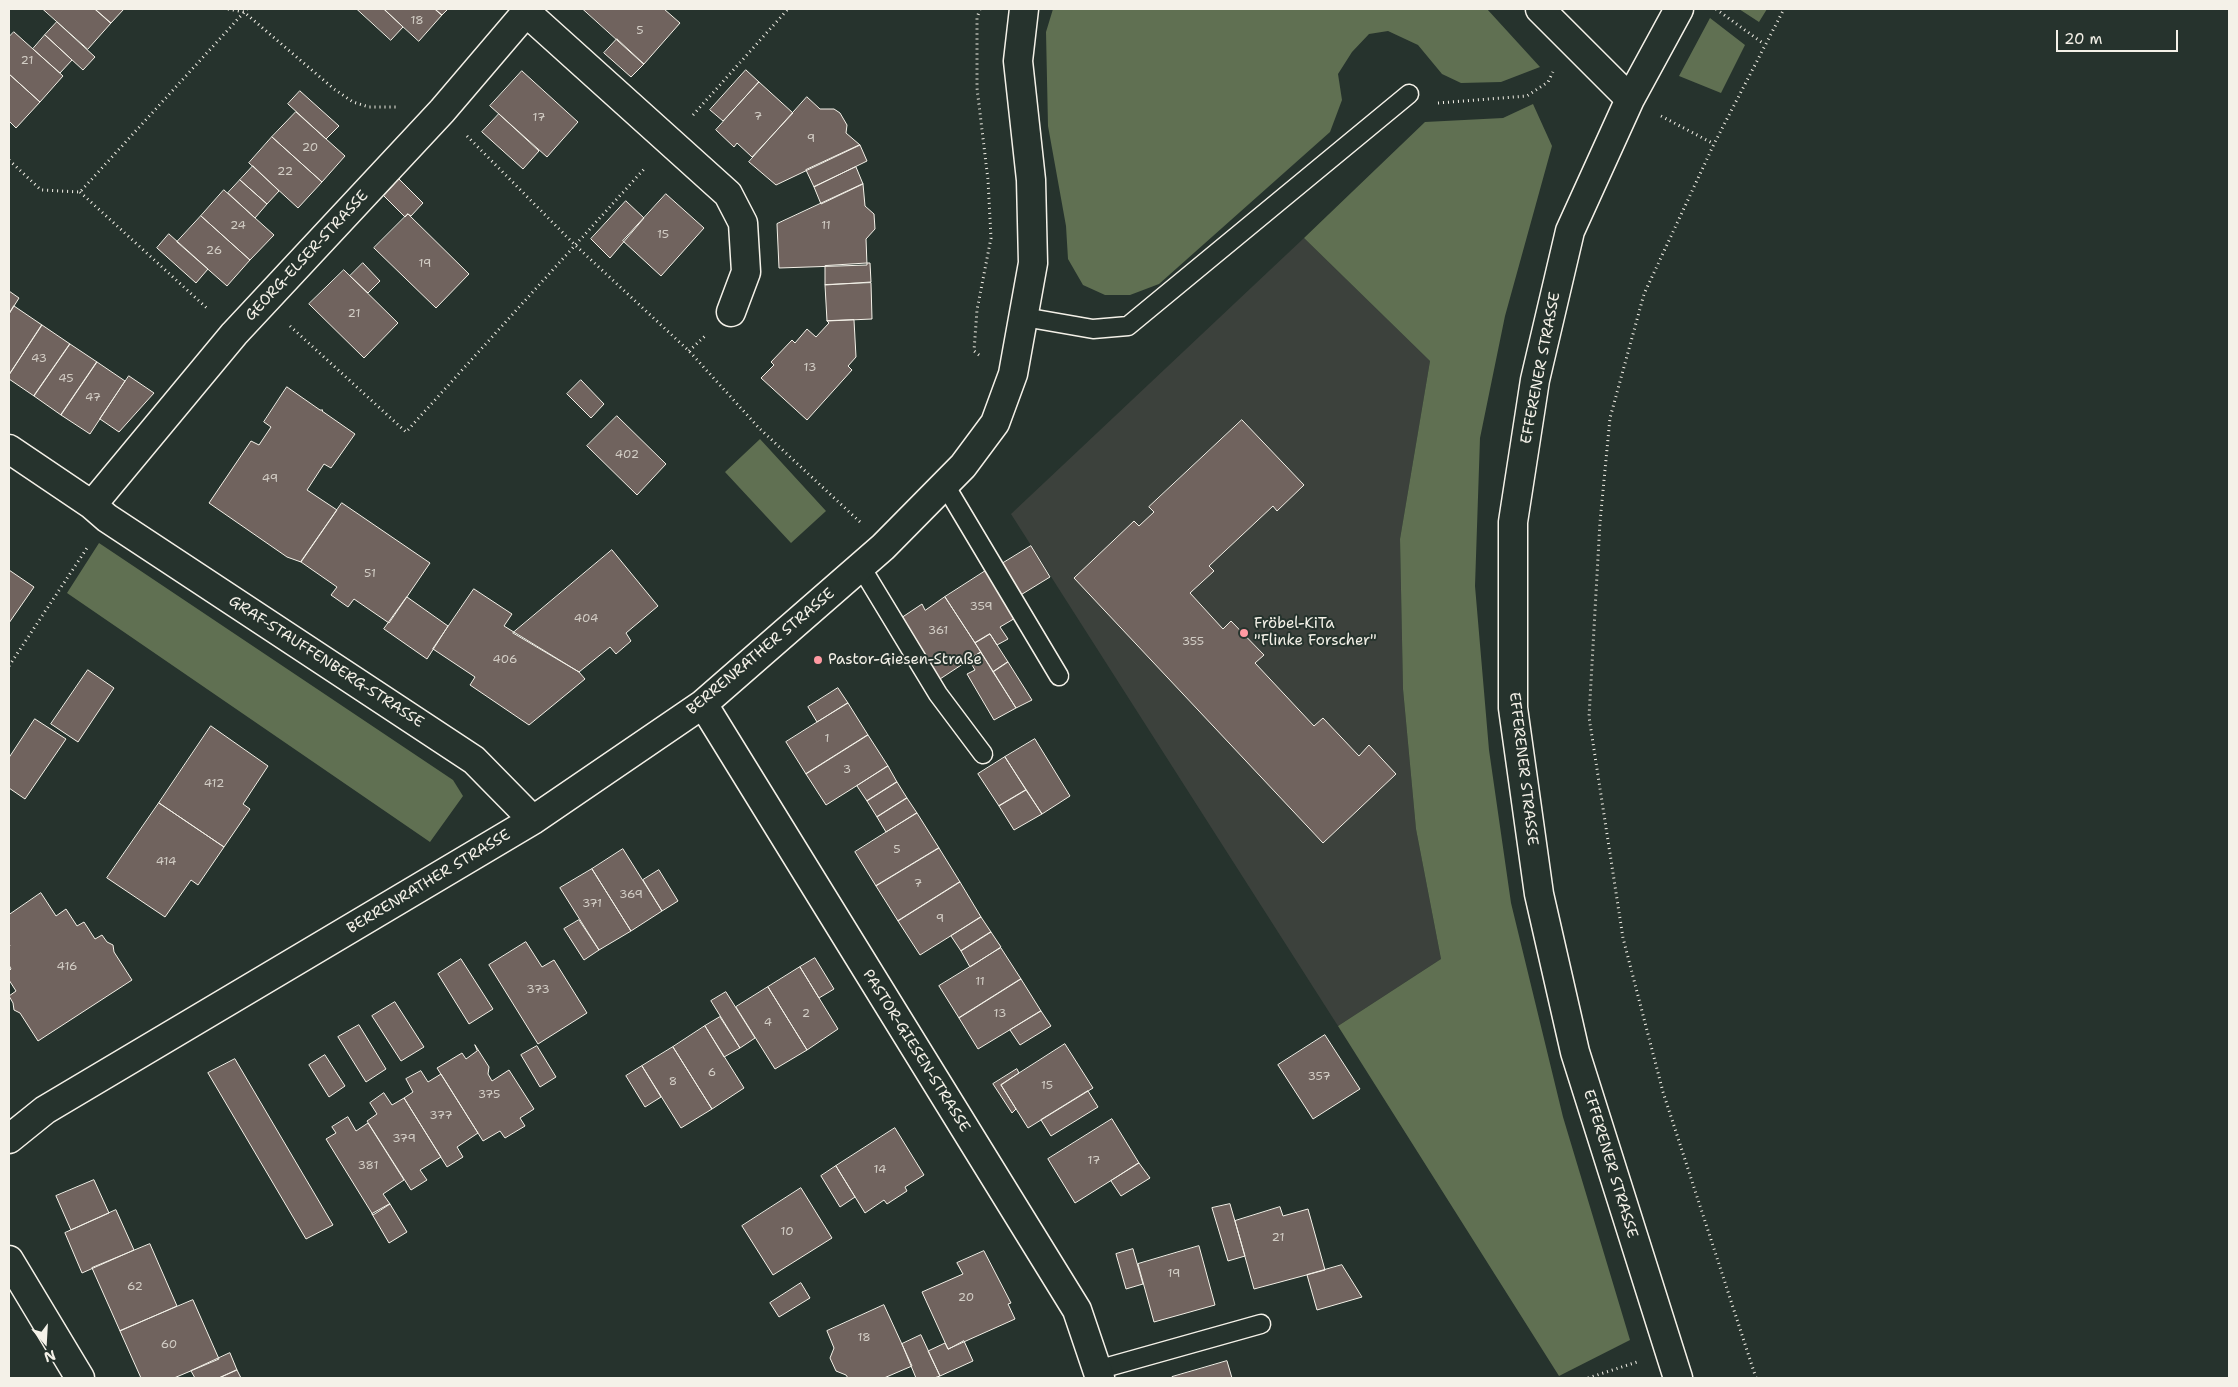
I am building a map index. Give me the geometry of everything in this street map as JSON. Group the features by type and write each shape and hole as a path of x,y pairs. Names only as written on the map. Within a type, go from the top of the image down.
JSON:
{"street":[{"name":"BERRENRATHER STRASSE","path":"9,1140 45,1110 533,820 703,704 883,548 963,466 995,423 1013,374 1033,263 1031,180 1018,61 1024,9"},
{"path":"1540,9 1630,99 1679,9"},
{"name":"GEORG-ELSER-STRASSE","path":"100,512 234,334 442,111 527,10 728,194 743,222 746,272 731,312"},
{"name":"EFFERENER STRASSE","path":"1630,99 1570,231 1535,380 1513,522 1513,708 1539,894 1575,1052 1678,1378"},
{"name":"GRAF-STAUFFENBERG-STRASSE","path":"9,449 100,512 474,760 533,820"},
{"name":"PASTOR-GIESEN-STRASSE","path":"703,704 1077,1310 1098,1374"},
{"path":"9,1260 80,1378"}],"lane":[{"path":"1024,317 1093,329 1128,326 1409,94"},
{"path":"945,484 1059,676"},
{"path":"861,567 938,694 983,754"},
{"path":"1098,1374 1261,1324"}],"path":[{"path":"228,9 245,10 334,89 353,102 369,107 442,111 574,244 688,351 759,428 848,510 883,548"},
{"path":"263,302 406,432 788,9"},
{"path":"980,9 978,18 977,88 988,180 991,238 978,310 974,351 1013,374"},
{"path":"1716,9 1764,44"},
{"path":"1756,1378 1663,1092 1623,938 1589,717 1600,522 1610,418 1644,294 1714,144 1764,44 1784,9"},
{"path":"80,192 245,10"},
{"path":"1409,94 1432,104 1527,96 1548,82 1570,40"},
{"path":"1630,99 1714,144"},
{"path":"9,160 41,190 80,192 234,334"},
{"path":"9,666 100,512"},
{"path":"1588,1378 1669,1352"}],"shaded area":[{"name":"Fröbel-KiTa \"Flinke Forscher\"","path":"1304,238 1430,361 1400,539 1403,689 1416,829 1441,959 1338,1026 1011,514"}],"green space":[{"path":"1053,9 1487,9 1540,67 1501,82 1461,83 1442,74 1418,45 1388,31 1369,34 1352,52 1338,74 1342,100 1330,132 1159,284 1130,295 1105,295 1083,285 1068,259 1066,226 1048,126 1046,32"},
{"path":"1739,9 1767,9 1759,22"},
{"path":"1710,18 1745,45 1721,93 1679,76"},
{"path":"1533,104 1552,146 1505,316 1480,438 1475,586 1489,750 1511,903 1563,1117 1630,1340 1559,1376 1338,1026 1441,959 1416,829 1403,689 1400,539 1430,361 1304,238 1425,122 1503,118"},
{"path":"760,439 826,511 791,543 725,472"},
{"path":"99,543 453,780 463,796 430,842 67,593"}],"building":[{"path":"43,9 95,9 111,23 88,49"},
{"path":"95,9 124,9 111,23"},
{"path":"357,9 384,9 403,27 391,40"},
{"path":"384,9 435,9 442,15 419,41"},
{"path":"435,9 448,9 442,15"},
{"path":"583,9 664,9 680,23 644,64"},
{"path":"57,22 95,57 83,70 45,35"},
{"path":"14,32 63,76 40,102 9,74 9,37"},
{"path":"45,35 72,60 60,73 33,49"},
{"path":"617,39 644,64 631,77 604,53"},
{"path":"746,70 759,82 723,121 710,110"},
{"path":"522,71 578,122 547,157 490,106"},
{"path":"9,74 40,102 16,128 9,121"},
{"path":"759,82 793,113 752,157 737,143 734,147 716,130"},
{"path":"300,91 339,126 326,139 288,104"},
{"path":"807,97 820,109 834,109 840,113 847,125 846,133 860,145 776,185 749,162"},
{"path":"296,112 345,156 322,182 272,137"},
{"path":"499,114 539,151 523,169 482,132"},
{"path":"272,137 322,182 298,208 249,163"},
{"path":"860,145 867,161 814,187 806,170"},
{"path":"253,166 279,191 267,204 240,180"},
{"path":"856,167 863,184 821,204 814,187"},
{"path":"399,179 423,203 411,216 408,214 405,217 384,196"},
{"path":"240,180 267,204 255,218 228,193"},
{"path":"863,184 865,206 874,214 875,229 866,239 867,265 779,268 777,224"},
{"path":"224,190 274,235 250,260 201,216"},
{"path":"666,194 704,228 661,276 623,241"},
{"path":"626,201 644,218 610,258 591,239"},
{"path":"408,214 469,274 436,308 374,248"},
{"path":"201,216 250,260 227,286 177,242"},
{"path":"169,234 208,269 196,283 157,248"},
{"path":"363,263 380,281 368,293 350,276"},
{"path":"870,263 871,282 825,285 825,266"},
{"path":"344,270 398,323 364,358 309,304"},
{"path":"871,283 872,319 827,321 825,285"},
{"path":"9,291 19,298 9,314"},
{"path":"14,306 42,325 9,375 9,314"},
{"path":"854,320 856,357 848,366 852,370 807,420 761,378 774,365 771,362 792,340 795,343 807,329 816,337 829,323 827,321"},
{"path":"42,325 70,344 34,396 9,379 9,375"},
{"path":"70,344 97,362 61,415 34,396"},
{"path":"97,362 125,381 90,434 61,415"},
{"path":"129,376 154,393 119,432 100,419"},
{"path":"581,380 604,404 591,418 567,394"},
{"path":"287,387 320,410 323,410 355,434 331,468 324,464 307,490 337,510 301,562 287,557 209,503 251,441 259,445 271,427 264,422"},
{"path":"617,416 666,464 637,495 587,446"},
{"path":"1242,420 1304,485 1277,511 1273,506 1209,566 1214,571 1190,593 1223,629 1231,621 1264,655 1255,663 1314,726 1323,718 1359,756 1369,745 1396,774 1323,843 1074,578 1134,521 1139,526 1154,512 1149,507"},
{"path":"342,503 430,563 389,623 354,599 348,607 331,595 337,587 301,562"},
{"path":"1031,546 1050,577 1019,596 1000,565"},
{"path":"612,550 658,606 626,633 631,641 616,654 610,647 579,672 513,633"},
{"path":"9,570 34,587 9,623"},
{"path":"987,570 1017,617 1000,627 1008,639 997,645 990,634 975,643 945,597"},
{"path":"474,589 512,614 504,626 579,672 585,679 529,725 470,685 475,677 433,649"},
{"path":"407,597 448,626 427,659 384,629"},
{"path":"945,597 981,652 940,679 901,618 922,604 925,610"},
{"path":"990,634 1008,662 993,672 975,643"},
{"path":"981,652 1016,708 994,720 967,674 975,670 969,660"},
{"path":"1008,662 1032,700 1016,708 993,672"},
{"path":"88,670 114,688 78,742 51,724"},
{"path":"838,688 848,703 817,722 808,707"},
{"path":"848,703 868,735 806,774 786,742"},
{"path":"35,719 66,739 25,799 9,788 9,758"},
{"path":"211,726 268,766 243,804 250,809 224,847 159,803"},
{"path":"868,735 888,766 826,805 806,774"},
{"path":"1035,739 1070,796 1042,814 1005,757"},
{"path":"1005,757 1026,790 999,806 978,774"},
{"path":"888,766 897,782 867,801 857,786"},
{"path":"897,782 907,798 877,817 867,801"},
{"path":"1026,790 1042,814 1014,830 999,806"},
{"path":"907,798 917,813 886,832 877,817"},
{"path":"159,803 224,847 198,885 191,880 165,917 107,878"},
{"path":"917,813 939,848 876,886 855,852"},
{"path":"939,848 960,882 898,921 876,886"},
{"path":"623,849 662,911 631,931 592,869"},
{"path":"592,869 631,931 599,950 560,888"},
{"path":"659,870 678,901 662,911 643,880"},
{"path":"960,882 981,917 920,955 898,921"},
{"path":"41,893 56,916 66,909 77,926 84,922 95,939 102,935 107,942 113,945 114,952 132,980 38,1041 20,1013 14,1010 9,996 16,991 9,980 9,971 11,969 9,965 9,915"},
{"path":"981,917 991,932 961,951 951,936"},
{"path":"579,920 599,950 584,960 564,929"},
{"path":"991,932 1001,947 970,967 961,951"},
{"path":"526,942 542,967 554,960 587,1013 538,1044 489,965"},
{"path":"1001,948 1021,979 959,1018 939,986"},
{"path":"815,958 834,989 819,998 800,967"},
{"path":"461,959 493,1009 469,1024 438,974"},
{"path":"800,967 838,1029 807,1050 768,987"},
{"path":"1021,979 1041,1011 978,1049 959,1018"},
{"path":"768,987 807,1050 775,1069 736,1007"},
{"path":"726,992 755,1038 740,1048 711,1001"},
{"path":"395,1002 424,1047 401,1061 372,1016"},
{"path":"1041,1011 1051,1026 1020,1045 1010,1030"},
{"path":"720,1017 740,1048 724,1057 705,1026"},
{"path":"359,1025 386,1069 366,1082 338,1037"},
{"path":"705,1026 744,1088 712,1109 673,1047"},
{"path":"1325,1035 1360,1089 1313,1119 1278,1065"},
{"path":"1065,1044 1093,1088 1028,1128 1001,1085"},
{"path":"475,1045 489,1067 488,1074 492,1081 509,1070 534,1109 520,1118 525,1126 505,1138 500,1131 483,1141 437,1068 462,1053 466,1059 477,1051"},
{"path":"537,1046 556,1077 540,1087 521,1055"},
{"path":"673,1047 712,1109 681,1128 642,1066"},
{"path":"325,1055 345,1086 329,1097 309,1065"},
{"path":"235,1059 333,1225 306,1239 208,1073"},
{"path":"642,1066 661,1097 645,1107 626,1076"},
{"path":"1017,1069 1019,1073 1001,1085 1016,1109 1012,1113 993,1084"},
{"path":"421,1071 428,1082 441,1074 478,1133 457,1147 463,1157 447,1167 404,1098 413,1092 406,1079"},
{"path":"1088,1091 1098,1107 1051,1136 1041,1120"},
{"path":"384,1093 392,1105 404,1098 441,1157 420,1170 427,1180 411,1190 367,1121 377,1114 370,1103"},
{"path":"348,1117 356,1131 368,1123 404,1180 383,1194 390,1204 373,1215 326,1139 336,1133 332,1127"},
{"path":"1112,1119 1139,1163 1075,1203 1048,1159"},
{"path":"895,1128 924,1175 905,1187 907,1191 887,1204 884,1200 865,1213 836,1166"},
{"path":"1139,1163 1150,1178 1121,1196 1111,1181"},
{"path":"836,1166 855,1197 840,1207 821,1176"},
{"path":"94,1180 109,1213 71,1230 56,1196"},
{"path":"801,1188 832,1238 773,1275 742,1226"},
{"path":"390,1204 407,1232 389,1243 372,1214"},
{"path":"1230,1204 1245,1256 1228,1261 1212,1208"},
{"path":"1280,1207 1283,1216 1308,1209 1325,1270 1254,1289 1235,1221"},
{"path":"116,1210 134,1250 82,1273 65,1233"},
{"path":"150,1244 177,1306 120,1331 92,1268"},
{"path":"1199,1246 1215,1305 1154,1322 1138,1264"},
{"path":"1133,1249 1143,1284 1126,1289 1116,1254"},
{"path":"984,1251 1011,1303 1008,1304 1015,1319 948,1349 922,1292 963,1274 957,1263"},
{"path":"1342,1265 1362,1297 1317,1310 1307,1275"},
{"path":"801,1283 810,1298 779,1317 770,1303"},
{"path":"193,1300 219,1359 174,1378 141,1378 120,1331"},
{"path":"884,1305 912,1366 884,1378 848,1378 846,1375 836,1371 830,1358 834,1348 827,1331"},
{"path":"921,1335 940,1376 916,1378 902,1344"},
{"path":"964,1341 973,1361 940,1376 928,1351 945,1343 948,1349"},
{"path":"230,1353 237,1370 219,1378 195,1378 191,1371"},
{"path":"1227,1361 1232,1378 1172,1378 1172,1377"},
{"path":"237,1370 241,1378 219,1378"}],"place":[{"name":"Fröbel-KiTa \"Flinke Forscher\"","path":"1244,633"},
{"name":"Pastor-Giesen-Straße","path":"818,660"}]}
